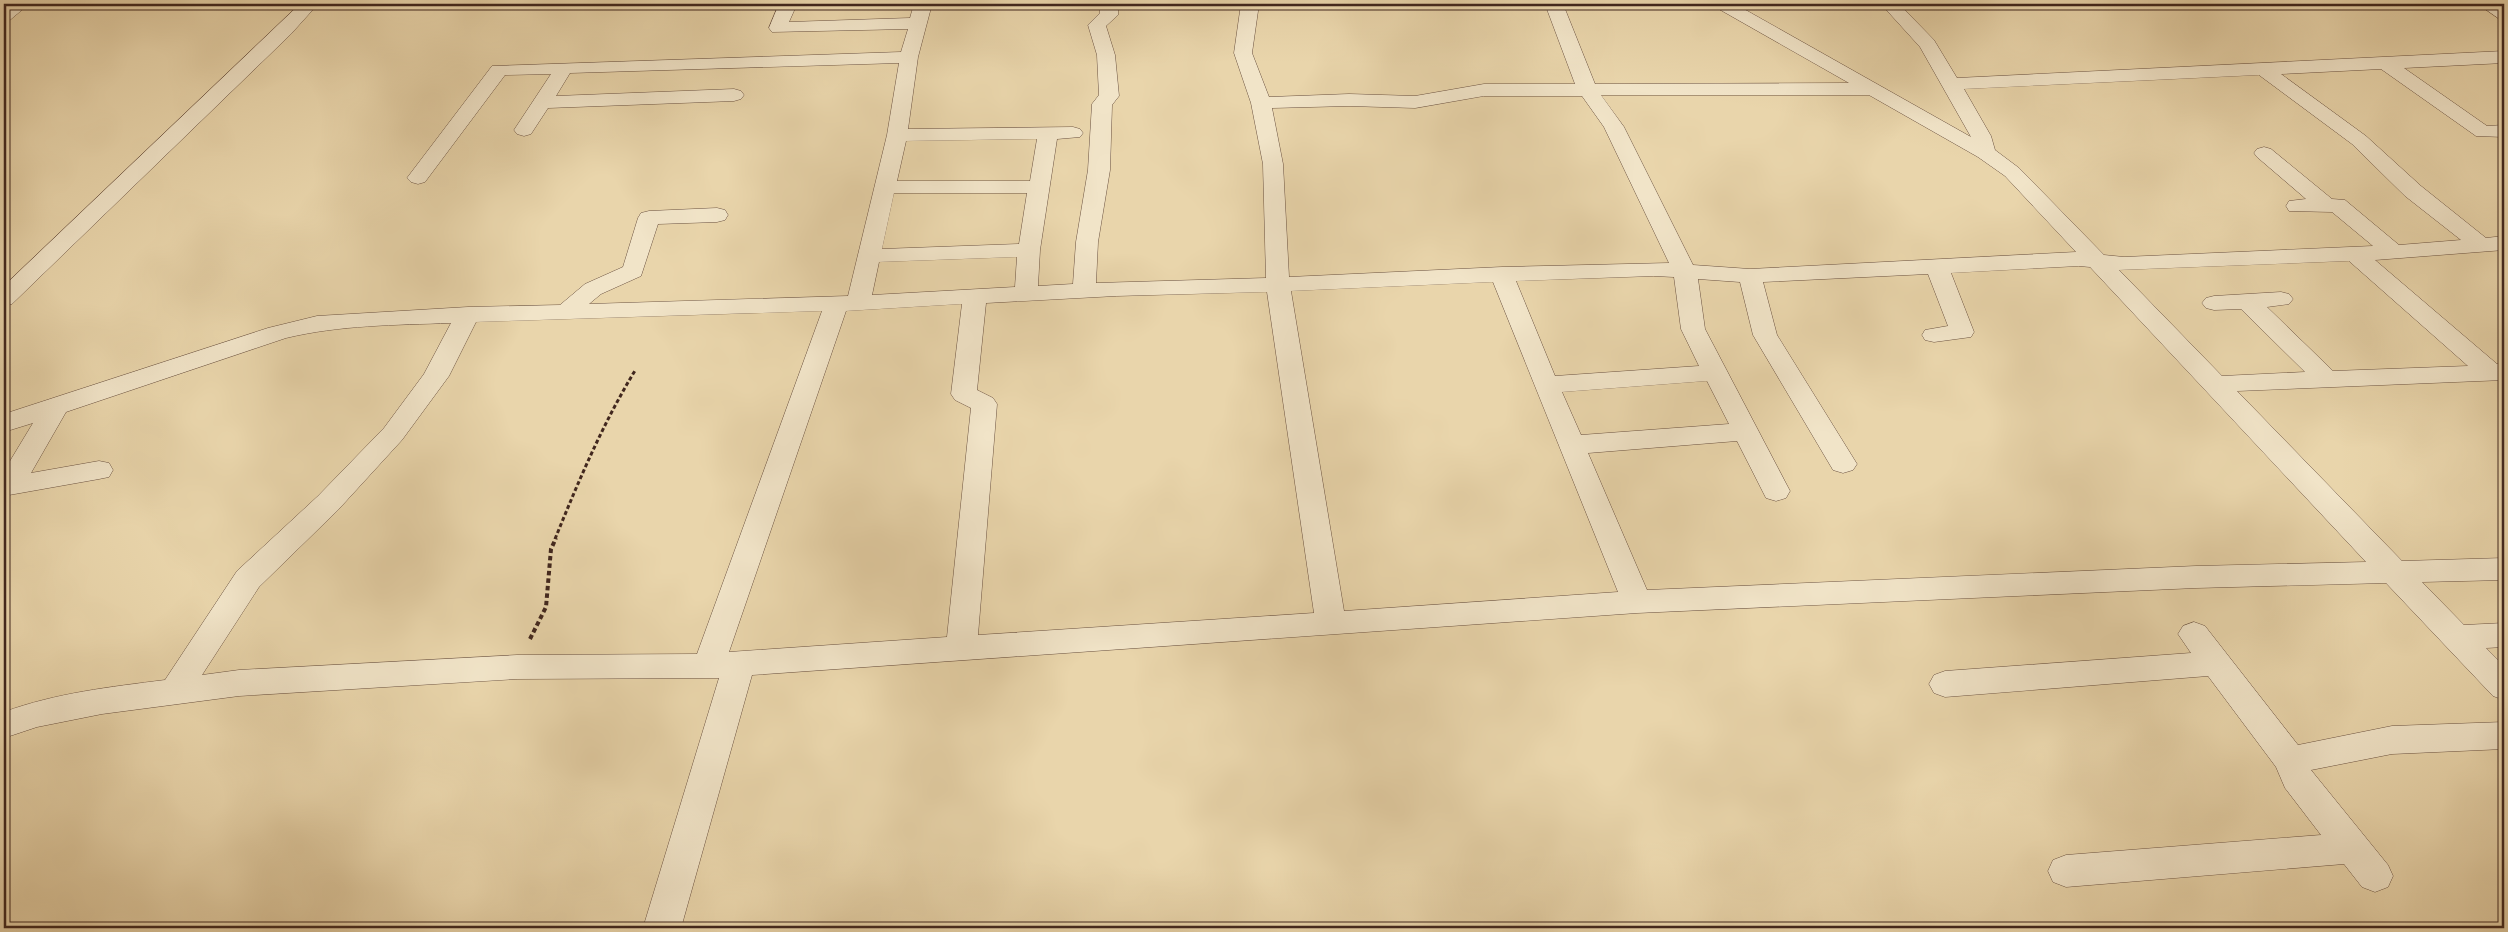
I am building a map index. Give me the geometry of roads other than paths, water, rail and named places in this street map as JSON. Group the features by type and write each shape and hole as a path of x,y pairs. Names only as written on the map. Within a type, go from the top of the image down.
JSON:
{"street":[{"path":"4,16 20,4"},
{"path":"4,299 264,50 308,4"},
{"path":"788,4 778,28 918,23"},
{"path":"662,928 724,665 848,303 869,256 897,135 909,57 923,4"},
{"path":"1084,291 1087,242 1098,170 1102,104 1109,96 1106,55 1097,25 1109,15 1109,4"},
{"path":"1250,4 1249,23 1243,53 1262,103 1273,164 1278,285 1331,623"},
{"path":"1554,4 1587,89 1614,127 1685,273 1692,329 1776,491"},
{"path":"1723,4 1985,154 2012,172 2504,686"},
{"path":"1890,4 1928,44 1981,136 1985,154"},
{"path":"1952,84 2504,56"},
{"path":"418,178 498,70 909,57"},
{"path":"2385,62 2483,132 2504,131"},
{"path":"524,130 564,68"},
{"path":"2263,68 2359,140 2413,191 2480,244"},
{"path":"1262,103 1349,100 1415,102 1484,90 1873,89"},
{"path":"542,102 734,95"},
{"path":"897,135 1073,133"},
{"path":"1026,295 1029,250 1048,134"},
{"path":"2264,153 2326,205"},
{"path":"886,187 1038,187"},
{"path":"2297,206 2337,205 2394,252"},
{"path":"565,313 593,289 633,271 650,218 717,215"},
{"path":"4,423 277,333 317,323 355,319 848,303 1084,291 1654,269 1685,273 1750,276 2079,259 2124,264 2394,252 2504,243"},
{"path":"869,256 1029,250"},
{"path":"2355,254 2498,372"},
{"path":"1934,335 1962,332 1954,306 1937,267"},
{"path":"1502,274 1546,385 1637,602"},
{"path":"1750,276 1765,335 1843,464"},
{"path":"962,650 984,404 964,394 975,298"},
{"path":"2214,303 2282,299"},
{"path":"2247,301 2327,380"},
{"path":"175,691 248,579 328,503 393,434 436,376 468,314"},
{"path":"2215,384 2498,372"},
{"path":"1546,385 1715,373"},
{"path":"57,404 9,486 99,470"},
{"path":"1571,445 1745,432"},
{"path":"4,725 35,714 102,701 239,683 517,667 724,665 1637,602 2196,577 2504,569"},
{"path":"2194,634 2290,760 2297,778 2375,876"},
{"path":"2456,636 2504,634"},
{"path":"1945,684 2216,663"},
{"path":"2290,760 2392,740 2504,736"},
{"path":"2066,871 2353,848"}]}
